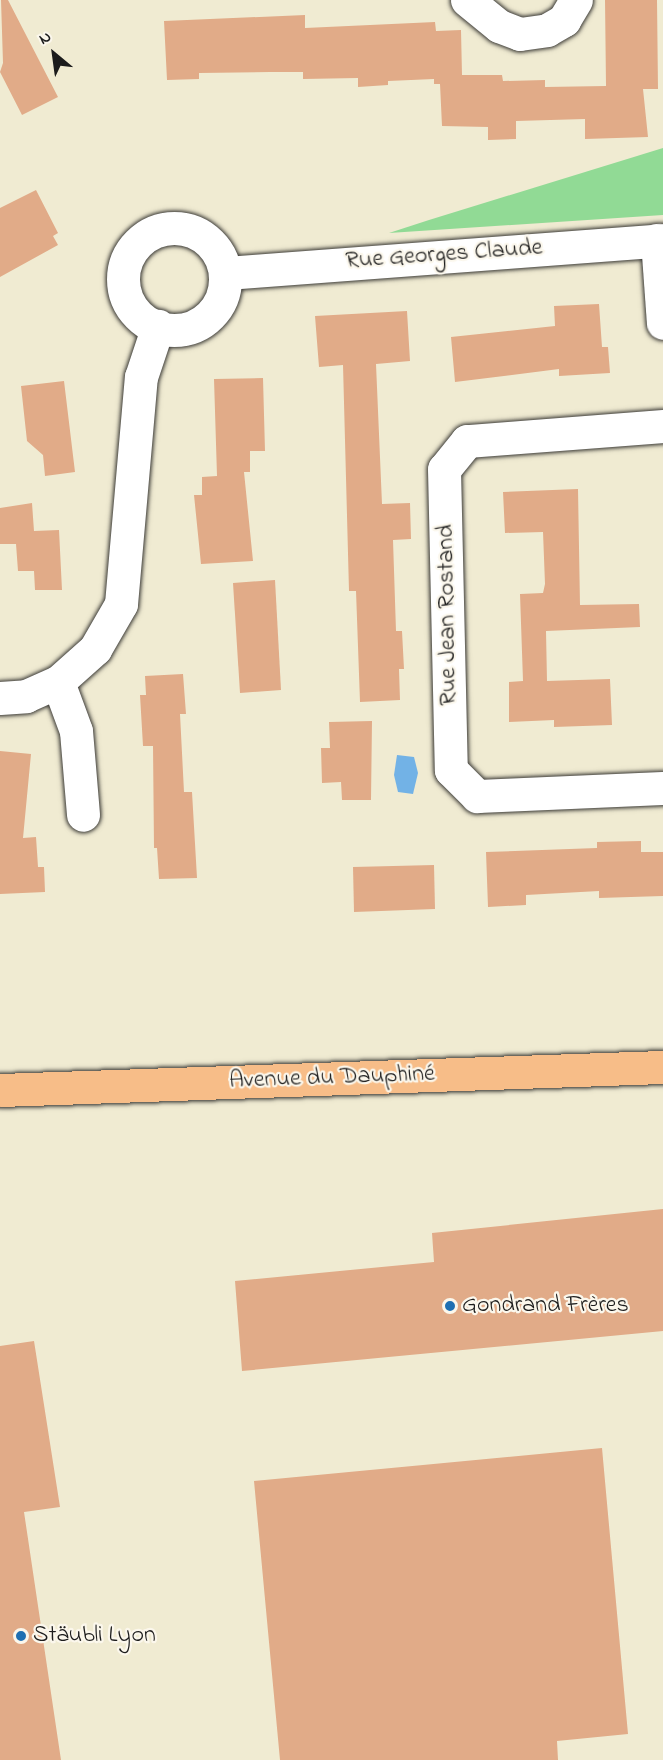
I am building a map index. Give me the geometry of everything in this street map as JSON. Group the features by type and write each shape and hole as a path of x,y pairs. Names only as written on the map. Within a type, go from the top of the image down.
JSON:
{"main road":[{"name":"Avenue du Dauphiné","path":"0,1090 663,1067"}],"street":[{"path":"467,0 499,26 520,34 547,30 564,20 576,0"},
{"path":"180,228 201,235 218,251 226,273 223,296 211,315 192,328 169,330 147,323 131,307 123,285 126,263 138,243 157,231 180,228"},
{"path":"660,240 663,323"},
{"name":"Rue Georges Claude","path":"226,273 660,240"},
{"path":"0,698 26,696 58,682 95,649 121,604 141,377 158,326"},
{"name":"Rue Jean Rostand","path":"663,426 467,441 444,469 451,770 477,796 663,788"},
{"path":"58,682 76,731 83,815"}],"green space":[{"path":"663,148 663,215 389,233 429,220"}],"water":[{"path":"397,755 414,757 418,773 413,794 398,792 394,775"}],"building":[{"path":"1,0 8,0 58,97 22,115 0,72 3,63"},
{"path":"605,0 657,0 658,89 643,89 648,137 585,139 585,119 516,121 516,139 488,140 488,127 442,126 440,84 434,84 434,79 388,81 388,85 358,87 358,78 303,79 303,72 199,73 199,79 167,80 164,21 305,15 305,28 435,22 436,31 461,30 462,75 502,75 503,81 545,80 545,87 606,86"},
{"path":"36,190 58,233 53,236 58,245 0,277 0,208"},
{"path":"599,304 602,347 608,347 610,373 559,376 559,369 455,382 451,337 555,326 554,306"},
{"path":"407,311 410,361 376,364 382,504 410,503 411,539 393,540 396,631 402,631 404,669 399,669 400,700 360,702 356,591 349,591 343,365 319,367 315,316"},
{"path":"263,378 265,451 250,451 250,472 244,472 253,561 201,564 194,495 202,495 202,477 217,476 214,379"},
{"path":"64,381 75,472 45,476 43,455 27,441 21,386"},
{"path":"578,489 580,605 639,604 640,627 546,631 547,681 610,679 612,725 554,727 554,720 509,722 509,682 523,681 520,594 543,593 545,584 543,532 505,533 503,492"},
{"path":"32,503 34,531 59,530 62,590 35,590 34,571 18,571 16,544 0,544 0,508"},
{"path":"275,580 281,690 240,693 233,583"},
{"path":"183,674 186,714 180,714 184,792 192,792 197,878 159,879 157,848 154,848 153,746 143,746 140,695 146,695 145,676"},
{"path":"372,721 371,800 342,800 341,782 322,783 321,748 330,748 329,722"},
{"path":"0,751 31,754 23,838 36,837 38,867 44,867 45,892 0,894"},
{"path":"641,841 641,852 663,852 663,896 599,898 599,891 526,895 526,905 488,907 486,852 597,848 597,842"},
{"path":"434,865 435,909 354,912 353,867"},
{"name":"Gondrand Frères","path":"663,1209 663,1331 242,1371 235,1281 434,1262 432,1233"},
{"name":"Stäubli Lyon","path":"34,1341 60,1507 24,1512 61,1760 0,1760 0,1346"},
{"path":"602,1448 628,1734 557,1741 558,1760 280,1760 254,1481"}],"place":[{"name":"Gondrand Frères","path":"450,1306"},
{"name":"Stäubli Lyon","path":"21,1636"}]}
